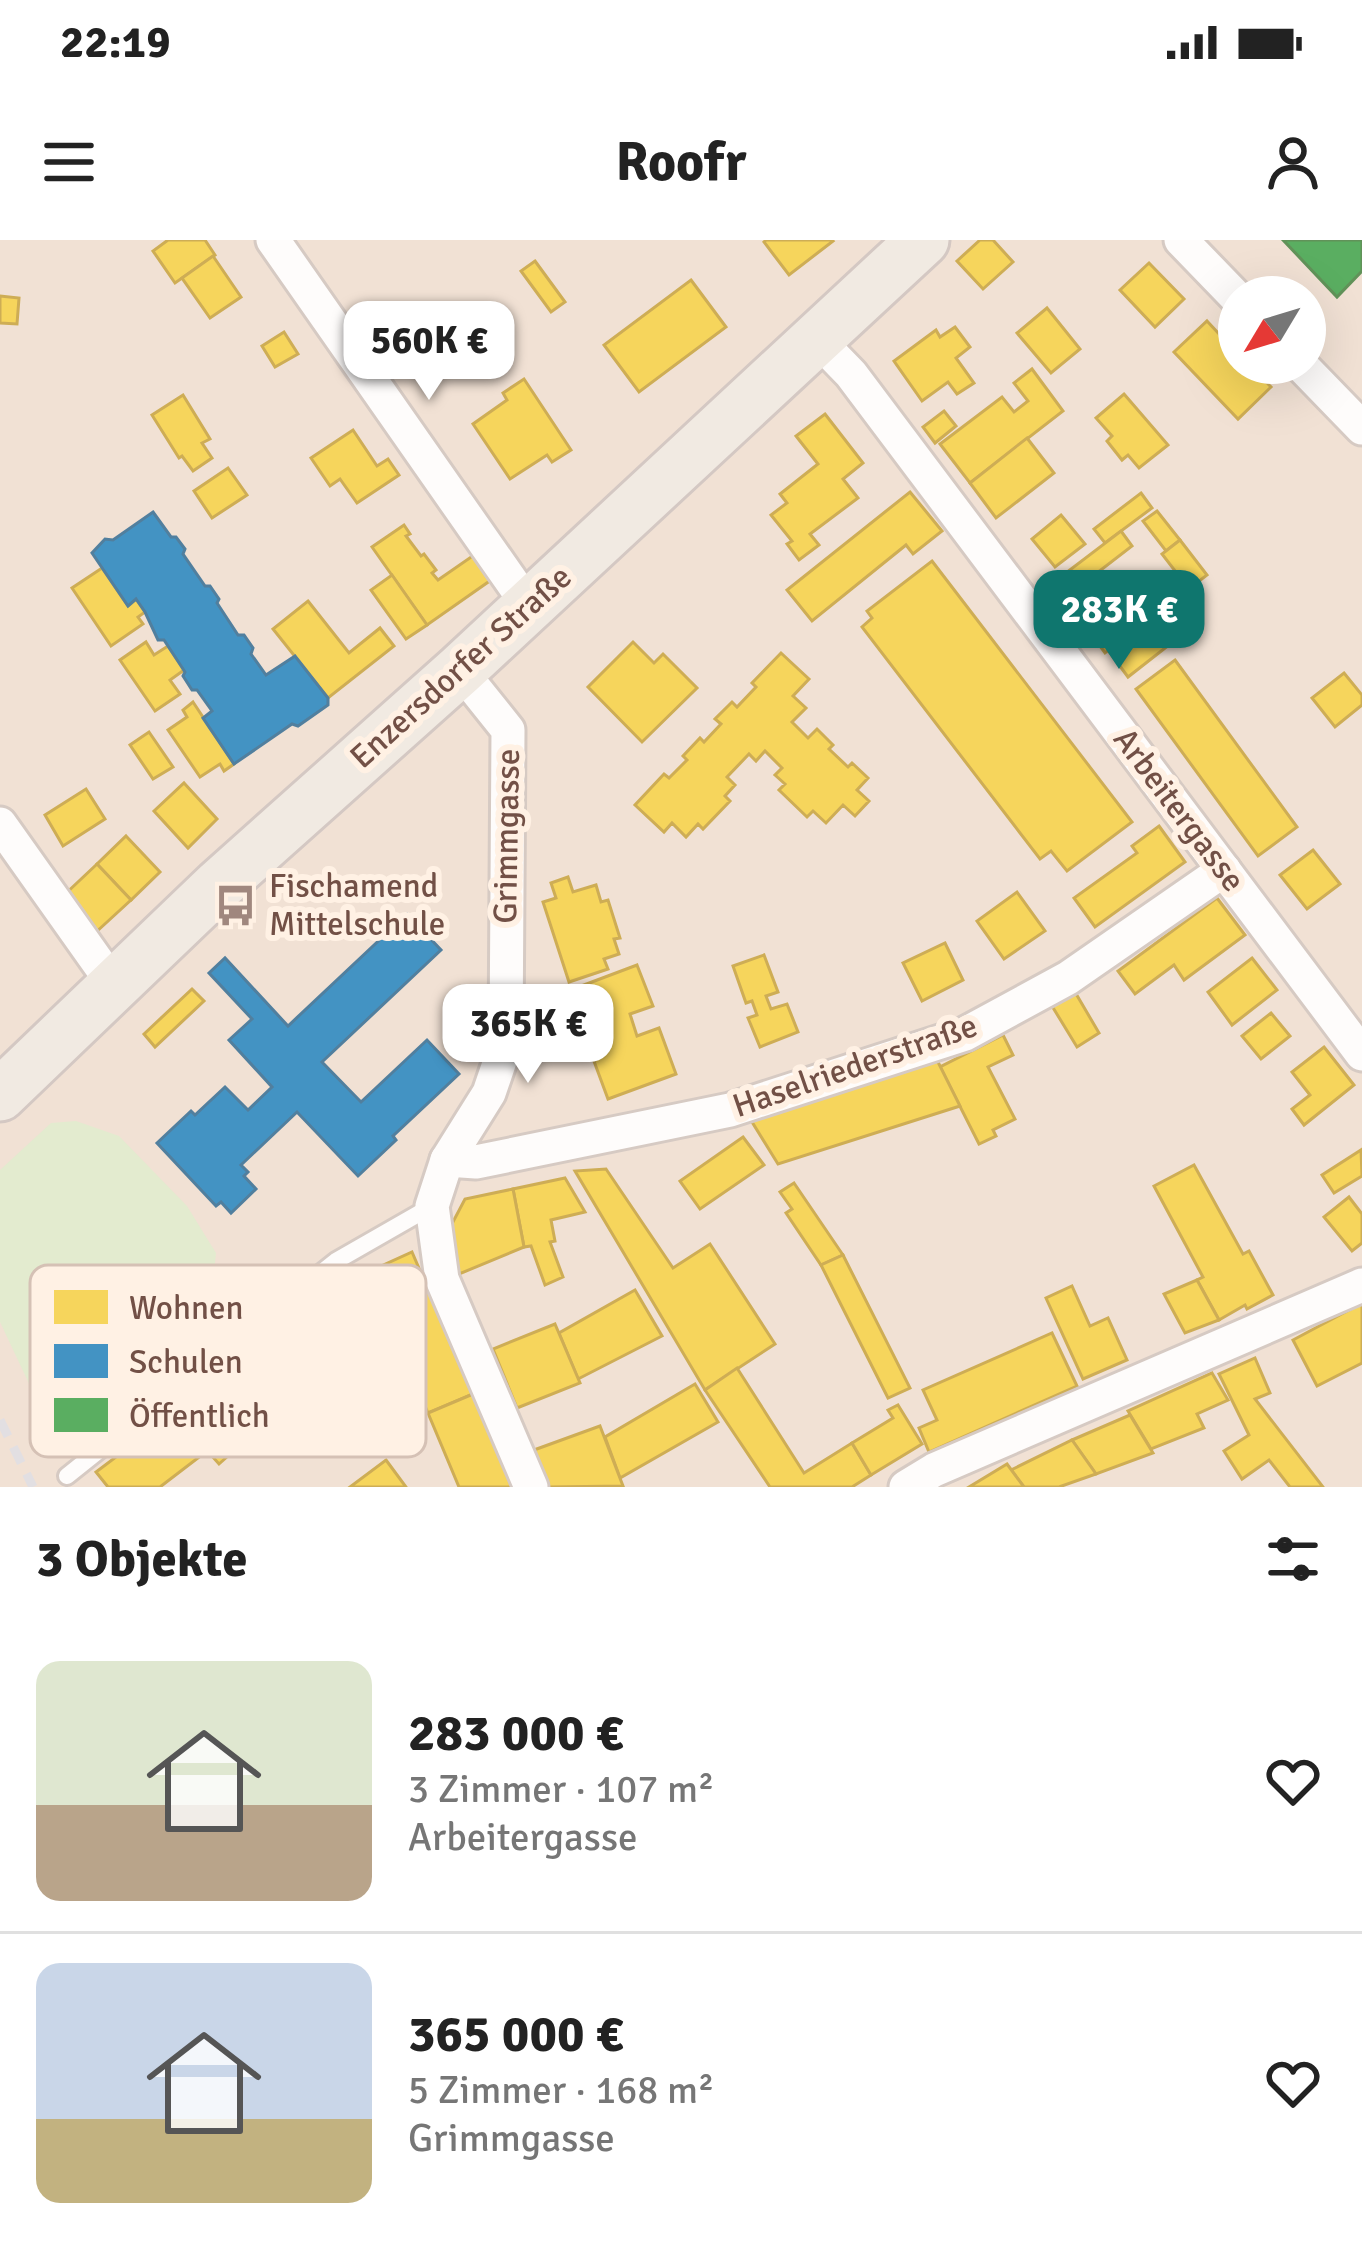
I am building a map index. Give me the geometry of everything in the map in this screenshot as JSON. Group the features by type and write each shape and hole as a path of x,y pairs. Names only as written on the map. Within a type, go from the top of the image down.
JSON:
{"main road":[{"name":"Enzersdorfer Straße","path":"0,1095 219,885 460,670 923,240"}],"street":[{"path":"273,240 528,605"},
{"path":"1181,240 1218,278"},
{"name":"Arbeitergasse","path":"818,340 851,374 1362,1054"},
{"path":"1319,384 1362,428"},
{"name":"Grimmgasse","path":"460,670 508,730 506,1043 489,1093 447,1160 431,1206 442,1279 531,1487"},
{"path":"0,824 114,986"},
{"name":"Haselriederstraße","path":"447,1160 476,1162 730,1110 964,1034 1068,979 1224,870"},
{"path":"906,1487 934,1470 1362,1285"}],"lane":[{"path":"331,1265 431,1206"},
{"path":"67,1476 91,1457"}],"shaded area":[{"path":"0,240 1362,240 1362,1487 0,1487"}],"green space":[{"path":"76,1121 119,1136 187,1206 216,1253 215,1265 30,1265 30,1386 0,1322 0,1170 51,1123"}],"building: Wohnen":[{"path":"168,240 205,240 215,255 175,283 153,251"},
{"path":"766,240 832,240 833,241 789,275"},
{"path":"980,240 993,240 1013,262 983,289 957,261"},
{"path":"213,256 241,297 210,318 182,278"},
{"path":"535,261 565,302 551,312 521,271"},
{"path":"1149,263 1184,299 1155,327 1120,290"},
{"path":"691,280 726,327 639,392 604,345"},
{"path":"0,296 19,298 17,324 0,323"},
{"path":"1047,308 1080,349 1051,373 1017,333"},
{"path":"1207,321 1218,333 1218,384 1271,387 1238,419 1174,352"},
{"path":"955,327 970,347 956,358 974,383 957,394 948,382 922,401 894,361 936,330 940,337"},
{"path":"284,332 298,354 275,367 262,346"},
{"path":"1032,369 1063,411 970,483 940,444 1002,397 1014,412 1028,401 1014,383"},
{"path":"524,379 571,450 552,462 547,455 510,479 473,424 507,400 503,393"},
{"path":"1124,394 1168,445 1139,468 1128,455 1122,460 1107,441 1112,436 1096,418"},
{"path":"183,395 210,439 202,443 212,458 193,471 179,458 152,415"},
{"path":"944,411 956,426 935,443 923,427"},
{"path":"825,414 863,463 843,479 858,498 810,534 819,545 799,560 787,544 792,541 771,515 787,503 780,494 818,464 796,436"},
{"path":"353,430 377,466 388,459 399,475 357,503 340,479 330,486 311,458"},
{"path":"1027,438 1054,473 996,518 970,483"},
{"path":"228,468 247,495 212,518 194,491"},
{"path":"910,492 942,531 913,554 906,545 812,621 787,590"},
{"path":"1141,493 1152,508 1105,543 1094,529"},
{"path":"1157,511 1180,540 1166,551 1143,521"},
{"path":"1061,515 1085,544 1055,567 1032,539"},
{"path":"404,525 410,534 406,536 436,570 432,573 438,580 474,555 491,580 427,625 372,547"},
{"path":"1121,531 1132,546 1093,576 1104,590 1072,615 1050,585"},
{"path":"1180,540 1207,575 1189,589 1162,554"},
{"path":"932,561 1132,822 1067,871 1051,851 1040,859 862,627 872,618 867,611"},
{"path":"102,568 128,606 136,599 145,612 138,617 143,624 111,646 72,588"},
{"path":"392,575 427,625 406,639 371,590"},
{"path":"1139,581 1161,610 1105,653 1083,623"},
{"path":"308,601 349,653 380,628 394,646 328,698 273,629"},
{"path":"1149,619 1169,645 1128,677 1108,650"},
{"path":"146,642 154,655 168,646 184,670 170,680 180,694 155,711 120,660"},
{"path":"633,642 654,663 663,654 697,688 642,742 588,687"},
{"path":"781,653 809,679 793,696 806,708 792,722 808,738 817,729 833,745 829,749 868,778 857,790 869,801 855,816 843,805 826,823 813,811 807,817 779,790 785,784 775,775 782,768 765,751 756,761 749,754 727,777 735,785 725,796 730,801 703,829 698,824 686,837 672,823 664,832 635,805 664,774 669,778 687,760 683,756 700,738 704,742 721,724 715,719 732,702 737,707"},
{"path":"1175,660 1297,827 1258,856 1136,689"},
{"path":"1344,673 1362,695 1362,705 1335,727 1312,698"},
{"path":"193,702 234,764 224,771 220,764 200,777 168,730 187,717 183,710"},
{"path":"149,732 173,767 153,779 130,745"},
{"path":"184,783 217,819 188,848 154,811"},
{"path":"86,789 105,819 63,846 45,815"},
{"path":"1159,826 1185,862 1095,927 1074,898 1137,853 1132,846"},
{"path":"126,836 160,872 131,900 97,864"},
{"path":"1313,850 1340,884 1307,909 1280,875"},
{"path":"97,864 131,900 94,934 61,898"},
{"path":"568,877 573,892 596,885 601,902 608,900 620,938 614,939 619,954 604,959 608,969 569,982 543,902 556,898 551,883"},
{"path":"1017,892 1045,931 1004,959 977,921"},
{"path":"1217,898 1245,935 1184,980 1174,965 1135,994 1118,971"},
{"path":"945,943 963,980 922,1001 903,963"},
{"path":"764,955 778,992 766,996 771,1009 787,1004 798,1032 760,1047 748,1018 757,1015 752,1001 746,1003 733,966"},
{"path":"1252,958 1277,990 1232,1025 1208,992"},
{"path":"637,965 653,1006 630,1014 637,1036 659,1028 676,1074 608,1099 568,991"},
{"path":"192,989 204,1001 155,1047 144,1034"},
{"path":"1075,992 1099,1033 1077,1047 1052,1006"},
{"path":"1271,1013 1290,1036 1261,1059 1242,1036"},
{"path":"1003,1035 1013,1055 988,1067 1015,1119 979,1144 940,1067"},
{"path":"1324,1047 1354,1085 1304,1125 1292,1109 1310,1095 1292,1072"},
{"path":"937,1060 960,1106 778,1164 749,1117"},
{"path":"743,1137 764,1165 700,1209 680,1181"},
{"path":"1361,1150 1362,1176 1334,1193 1322,1175"},
{"path":"1194,1165 1243,1254 1249,1251 1273,1295 1219,1320 1197,1280 1203,1277 1154,1186"},
{"path":"606,1169 673,1268 710,1244 775,1344 705,1390 575,1171"},
{"path":"565,1178 585,1212 551,1220 555,1241 550,1242 563,1277 545,1285 531,1246 524,1247 513,1189"},
{"path":"794,1183 843,1255 821,1265 786,1213 792,1209 780,1192"},
{"path":"513,1189 524,1247 459,1274 444,1239 465,1199"},
{"path":"1349,1197 1362,1214 1362,1243 1352,1251 1324,1217"},
{"path":"412,1252 418,1265 383,1265"},
{"path":"843,1255 910,1388 888,1398 821,1265"},
{"path":"1197,1280 1219,1320 1185,1333 1164,1294"},
{"path":"426,1285 473,1394 428,1413 426,1408"},
{"path":"1072,1286 1090,1326 1108,1318 1127,1360 1083,1379 1046,1298"},
{"path":"635,1290 662,1336 578,1379 559,1333"},
{"path":"1362,1303 1362,1363 1317,1386 1293,1340"},
{"path":"555,1324 580,1383 517,1408 493,1349"},
{"path":"1052,1333 1077,1386 929,1452 919,1428 937,1420 923,1390"},
{"path":"1255,1358 1270,1393 1255,1399 1323,1487 1290,1487 1269,1460 1242,1479 1224,1451 1249,1435 1219,1374"},
{"path":"737,1368 804,1473 852,1443 871,1475 852,1487 770,1487 705,1390"},
{"path":"1212,1373 1228,1400 1197,1414 1204,1428 1151,1449 1128,1411"},
{"path":"695,1384 718,1422 620,1478 605,1437"},
{"path":"473,1394 512,1487 459,1487 428,1413"},
{"path":"898,1405 922,1444 871,1475 852,1443 893,1418 888,1410"},
{"path":"1130,1415 1153,1453 1096,1474 1072,1440"},
{"path":"600,1426 623,1486 548,1487 534,1450"},
{"path":"1072,1440 1096,1474 1059,1487 1024,1487 1011,1470"},
{"path":"116,1457 199,1457 160,1487 108,1487 96,1472"},
{"path":"386,1460 406,1487 350,1487"},
{"path":"1007,1464 1024,1487 969,1487"}],"building: Schulen":[{"path":"153,512 185,549 183,554 219,599 217,603 238,635 244,635 253,648 251,654 266,675 295,656 328,698 328,705 234,764 203,718 212,711 197,690 192,690 164,640 158,640 136,599 128,606 92,553 105,539 113,540"},
{"path":"407,914 441,950 322,1062 361,1102 427,1040 459,1074 358,1176 297,1112 241,1165 256,1189 231,1213 221,1202 216,1206 157,1143 225,1087 248,1110 272,1087 229,1040 252,1019 209,973 225,958 288,1026"}],"building: Öffentlich":[{"path":"1283,240 1362,240 1362,271 1337,297 1326,285 1326,276 1317,276"}],"railway":[{"path":"0,1420 33,1487"}],"place":[{"name":"Fischamend Mittelschule","path":"235,905"}]}
